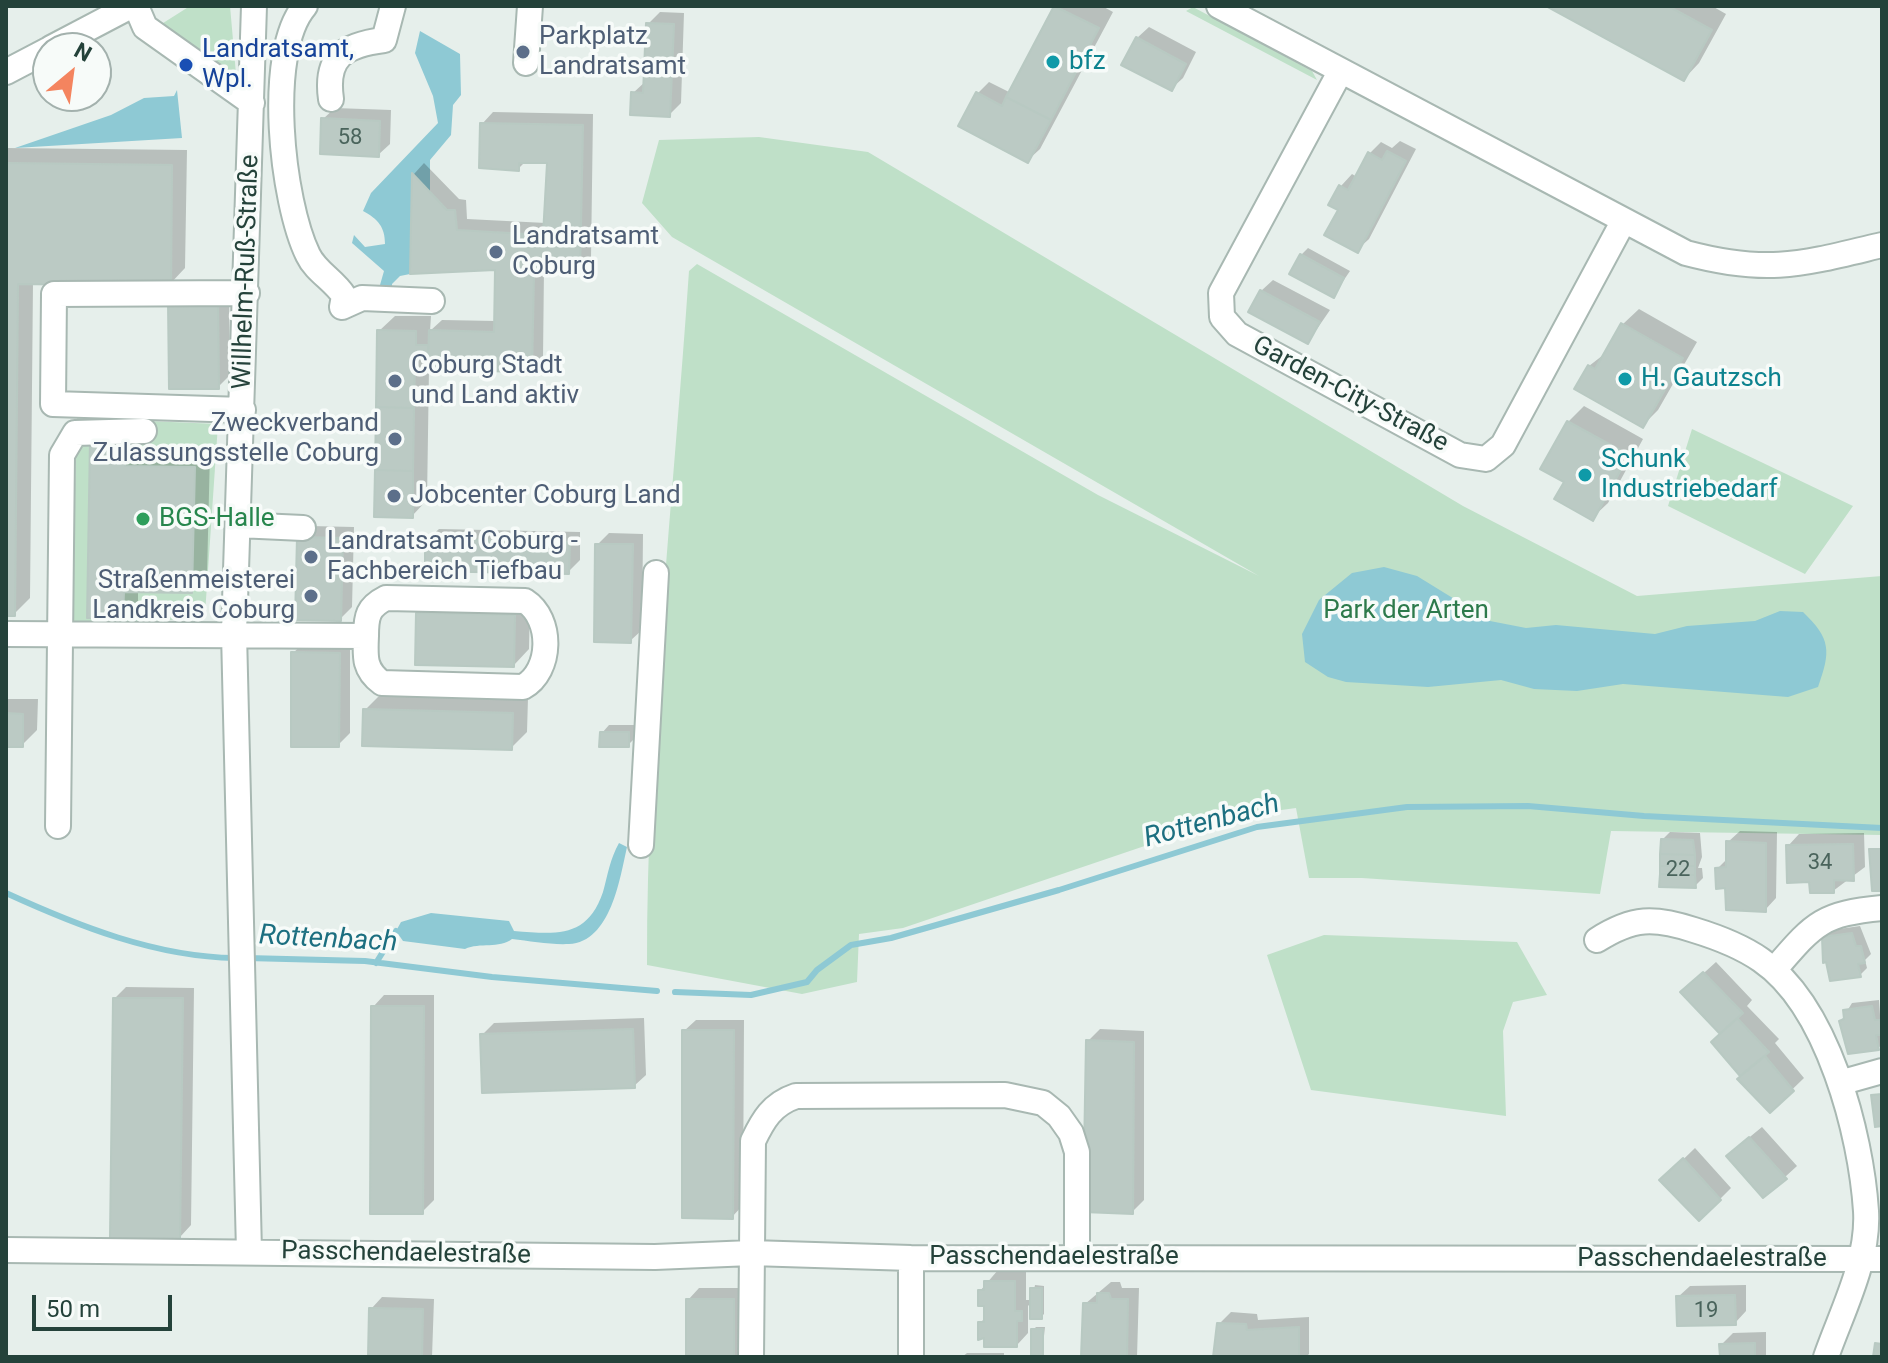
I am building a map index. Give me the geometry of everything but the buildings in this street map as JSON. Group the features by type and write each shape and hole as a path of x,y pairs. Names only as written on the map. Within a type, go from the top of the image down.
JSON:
{"street":[{"path":"83,32 134,6 145,27 252,103"},
{"name":"Willhelm-Ruß-Straße","path":"238,1252 242,975 234,633 254,6"},
{"path":"305,6 290,38 281,131 284,174 308,257 339,288 344,296 342,307 362,298 432,301"},
{"path":"331,99 328,77 337,58 347,49 384,40 393,6"},
{"path":"526,63 530,6"},
{"path":"1219,6 1686,253 1751,268 1800,265 1882,245"},
{"path":"6,72 32,58"},
{"name":"Garden-City-Straße","path":"1340,72 1221,293 1222,317 1237,334 1460,455 1486,459 1512,432 1623,222"},
{"path":"243,410 53,404 54,294 247,293"},
{"path":"58,826 62,455 75,433 144,431"},
{"path":"238,525 303,528"},
{"path":"641,845 656,573"},
{"path":"386,598 525,601 537,609 544,621 543,668 535,680 523,687 382,683 371,675 365,662 366,636 366,616 373,604 386,598"},
{"path":"6,634 366,636"},
{"path":"1774,970 1806,933 1839,912 1882,908"},
{"path":"1597,940 1622,923 1636,920 1679,925 1719,937 1774,970 1806,1011 1843,1082 1856,1140 1872,1259 1826,1357"},
{"path":"1843,1082 1882,1071"},
{"path":"751,1357 753,1141 765,1116 785,1100 815,1093 1005,1095 1043,1103 1059,1116 1071,1133 1077,1152 1077,1257"},
{"name":"Passchendaelestraße","path":"6,1250 655,1257 751,1253 911,1258 1872,1259"},
{"path":"911,1258 911,1357"}],"green space":[{"path":"190,6 230,6 236,74 229,76 160,25"},
{"path":"1193,7 1312,71 1317,80 1186,11"},
{"name":"Park der Arten","path":"759,137 868,152 1463,506 1637,596 1882,576 1882,835 1611,831 1600,894 1362,878 1309,878 1296,808 1230,817 903,928 859,934 857,982 802,994 647,965 651,791 662,618 689,271 697,264 1098,495 1259,576 672,237 642,203 659,140"},
{"name":"BGS-Halle","path":"77,418 218,424 205,614 201,619 71,623"},
{"path":"1692,429 1853,506 1805,574 1668,506"},
{"path":"1324,935 1517,942 1547,995 1513,1002 1503,1031 1506,1116 1311,1090 1267,955"}],"water":[{"path":"420,31 460,54 461,95 453,105 451,135 430,160 430,192 412,174 410,274 400,276 392,284 392,292 378,292 384,271 352,243 354,235 365,247 385,244 380,224 363,211 371,193 438,123 433,96 415,53"},
{"path":"177,90 182,138 15,148 111,115 144,98 174,96"},
{"path":"1384,567 1417,576 1490,621 1526,628 1556,625 1655,634 1687,626 1755,621 1780,611 1803,612 1823,638 1825,664 1818,687 1788,697 1623,684 1577,691 1534,689 1501,680 1428,687 1346,682 1328,677 1305,662 1302,634 1319,600 1352,573"},
{"path":"619,843 627,847 617,891 604,921 583,941 562,944 512,939 501,944 465,949 403,941 396,931 401,922 431,913 509,921 514,931 556,932 579,926 596,907"}],"waterway":[{"name":"Rottenbach","path":"675,992 751,995 807,982 817,970 851,945 891,938 1059,890 1257,827 1407,807 1528,806 1644,816 1882,828"},
{"name":"Rottenbach","path":"6,893 118,938 176,952 235,958"},
{"path":"376,963 396,931"},
{"name":"Rottenbach","path":"247,958 365,961 492,977 657,991"}],"place":[{"name":"Parkplatz Landratsamt","path":"523,52"},
{"name":"bfz","path":"1053,62"},
{"name":"Landratsamt, Wpl.","path":"186,65"},
{"name":"Landratsamt Coburg","path":"496,252"},
{"name":"H. Gautzsch","path":"1625,379"},
{"name":"Coburg Stadt und Land aktiv","path":"395,381"},
{"name":"Zweckverband Zulassungsstelle Coburg","path":"395,439"},
{"name":"Schunk Industriebedarf","path":"1585,475"},
{"name":"Jobcenter Coburg Land","path":"394,496"},
{"name":"BGS-Halle","path":"143,519"},
{"name":"Landratsamt Coburg - Fachbereich Tiefbau","path":"311,557"},
{"name":"Straßenmeisterei Landkreis Coburg","path":"311,596"}]}
